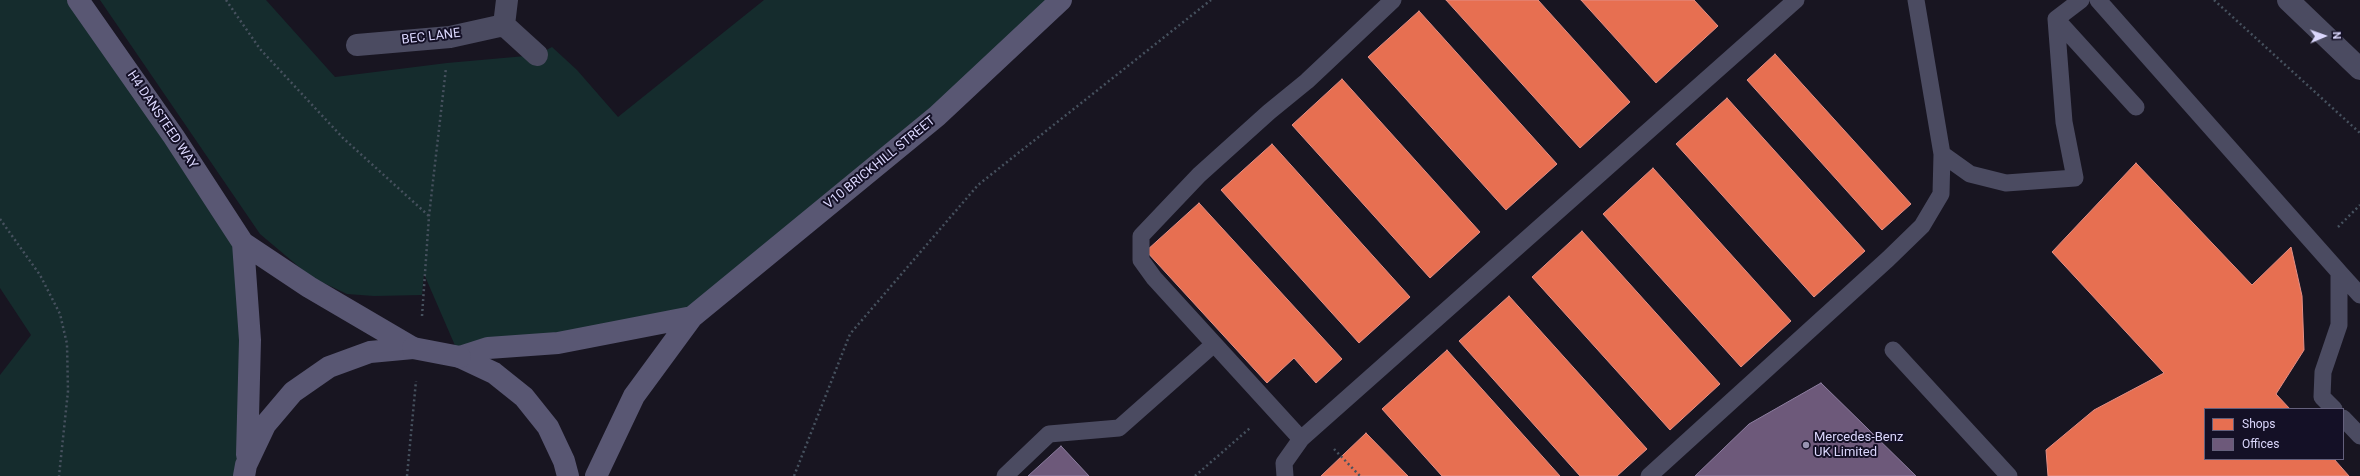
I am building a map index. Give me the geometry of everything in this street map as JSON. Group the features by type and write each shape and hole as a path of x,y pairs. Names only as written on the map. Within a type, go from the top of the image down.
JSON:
{"street":[{"name":"H4 DANSTEED WAY","path":"78,0 174,137 242,243 309,287 413,348"},
{"path":"507,0 504,26 537,55"},
{"name":"V10 BRICKHILL STREET","path":"597,473 634,396 692,317 938,116 1061,0"},
{"path":"2288,0 2360,69"},
{"name":"BEC LANE","path":"357,45 450,37 504,26"},
{"name":"H4 DANSTEED WAY","path":"242,243 250,340 245,470"},
{"name":"V10 BRICKHILL STREET","path":"460,357 488,348 558,343 692,317"},
{"path":"245,470 265,425 293,392 305,383 329,367 370,352 413,348 460,357 494,373 524,397 548,427 566,468"}],"lane":[{"path":"1301,439 1154,278 1141,260 1141,236 1199,175 1269,112 1307,81 1393,0"},
{"path":"1285,476 1284,463 1301,439 1796,0"},
{"path":"1649,476 1922,226 1941,194 1942,154 1916,0"},
{"path":"2056,19 2081,0"},
{"path":"2098,0 2360,295"},
{"path":"1942,154 1970,174 2006,183 2075,178 2064,122 2056,19"},
{"path":"2056,19 2136,107"},
{"path":"2333,408 2322,397 2323,372 2339,325 2339,272"},
{"path":"1005,476 1049,434 1119,428 1214,344"},
{"path":"1893,350 2009,476"},
{"path":"2344,419 2360,436"}],"path":[{"path":"226,0 260,49 328,121 429,216 450,37"},
{"path":"794,476 850,334 978,185 1211,0"},
{"path":"2214,0 2360,133"},
{"path":"0,219 40,275 60,314 64,329 67,344 68,390 59,476"},
{"path":"1333,448 1360,476"}],"green space":[{"path":"0,0 78,0 243,243 244,476 0,476 0,375 31,335 0,288"},
{"path":"100,0 266,0 335,77 447,63 537,55 552,47 577,70 618,117 764,0 1061,0 692,317 460,357 424,274 422,295 374,296 347,294 311,277 260,234"}],"building: Shops":[{"path":"1446,0 1538,0 1630,102 1580,148"},
{"path":"1581,0 1694,0 1718,26 1656,83"},
{"path":"1419,11 1557,164 1506,210 1368,57"},
{"path":"1775,54 1911,204 1882,230 1747,80"},
{"path":"1342,79 1480,232 1430,278 1292,125"},
{"path":"1727,98 1865,251 1814,297 1676,144"},
{"path":"1272,144 1410,297 1359,343 1221,190"},
{"path":"2136,163 2252,285 2291,247 2302,296 2304,350 2276,394 2289,408 2204,408 2204,460 2335,460 2349,476 2048,476 2046,450 2094,410 2164,373 2052,252"},
{"path":"1653,168 1791,321 1741,367 1603,214"},
{"path":"1199,203 1342,359 1316,383 1294,358 1267,383 1146,251"},
{"path":"1582,231 1720,384 1670,430 1532,277"},
{"path":"1509,296 1647,449 1617,476 1580,476 1459,341"},
{"path":"1447,350 1560,476 1442,476 1382,409"},
{"path":"1366,433 1408,476 1321,476"}],"building: Offices":[{"name":"Mercedes-Benz UK Limited","path":"1821,383 1916,476 1695,476 1749,424"},
{"path":"1061,446 1089,476 1028,476"}],"place":[{"name":"Mercedes-Benz UK Limited","path":"1806,445"}]}
